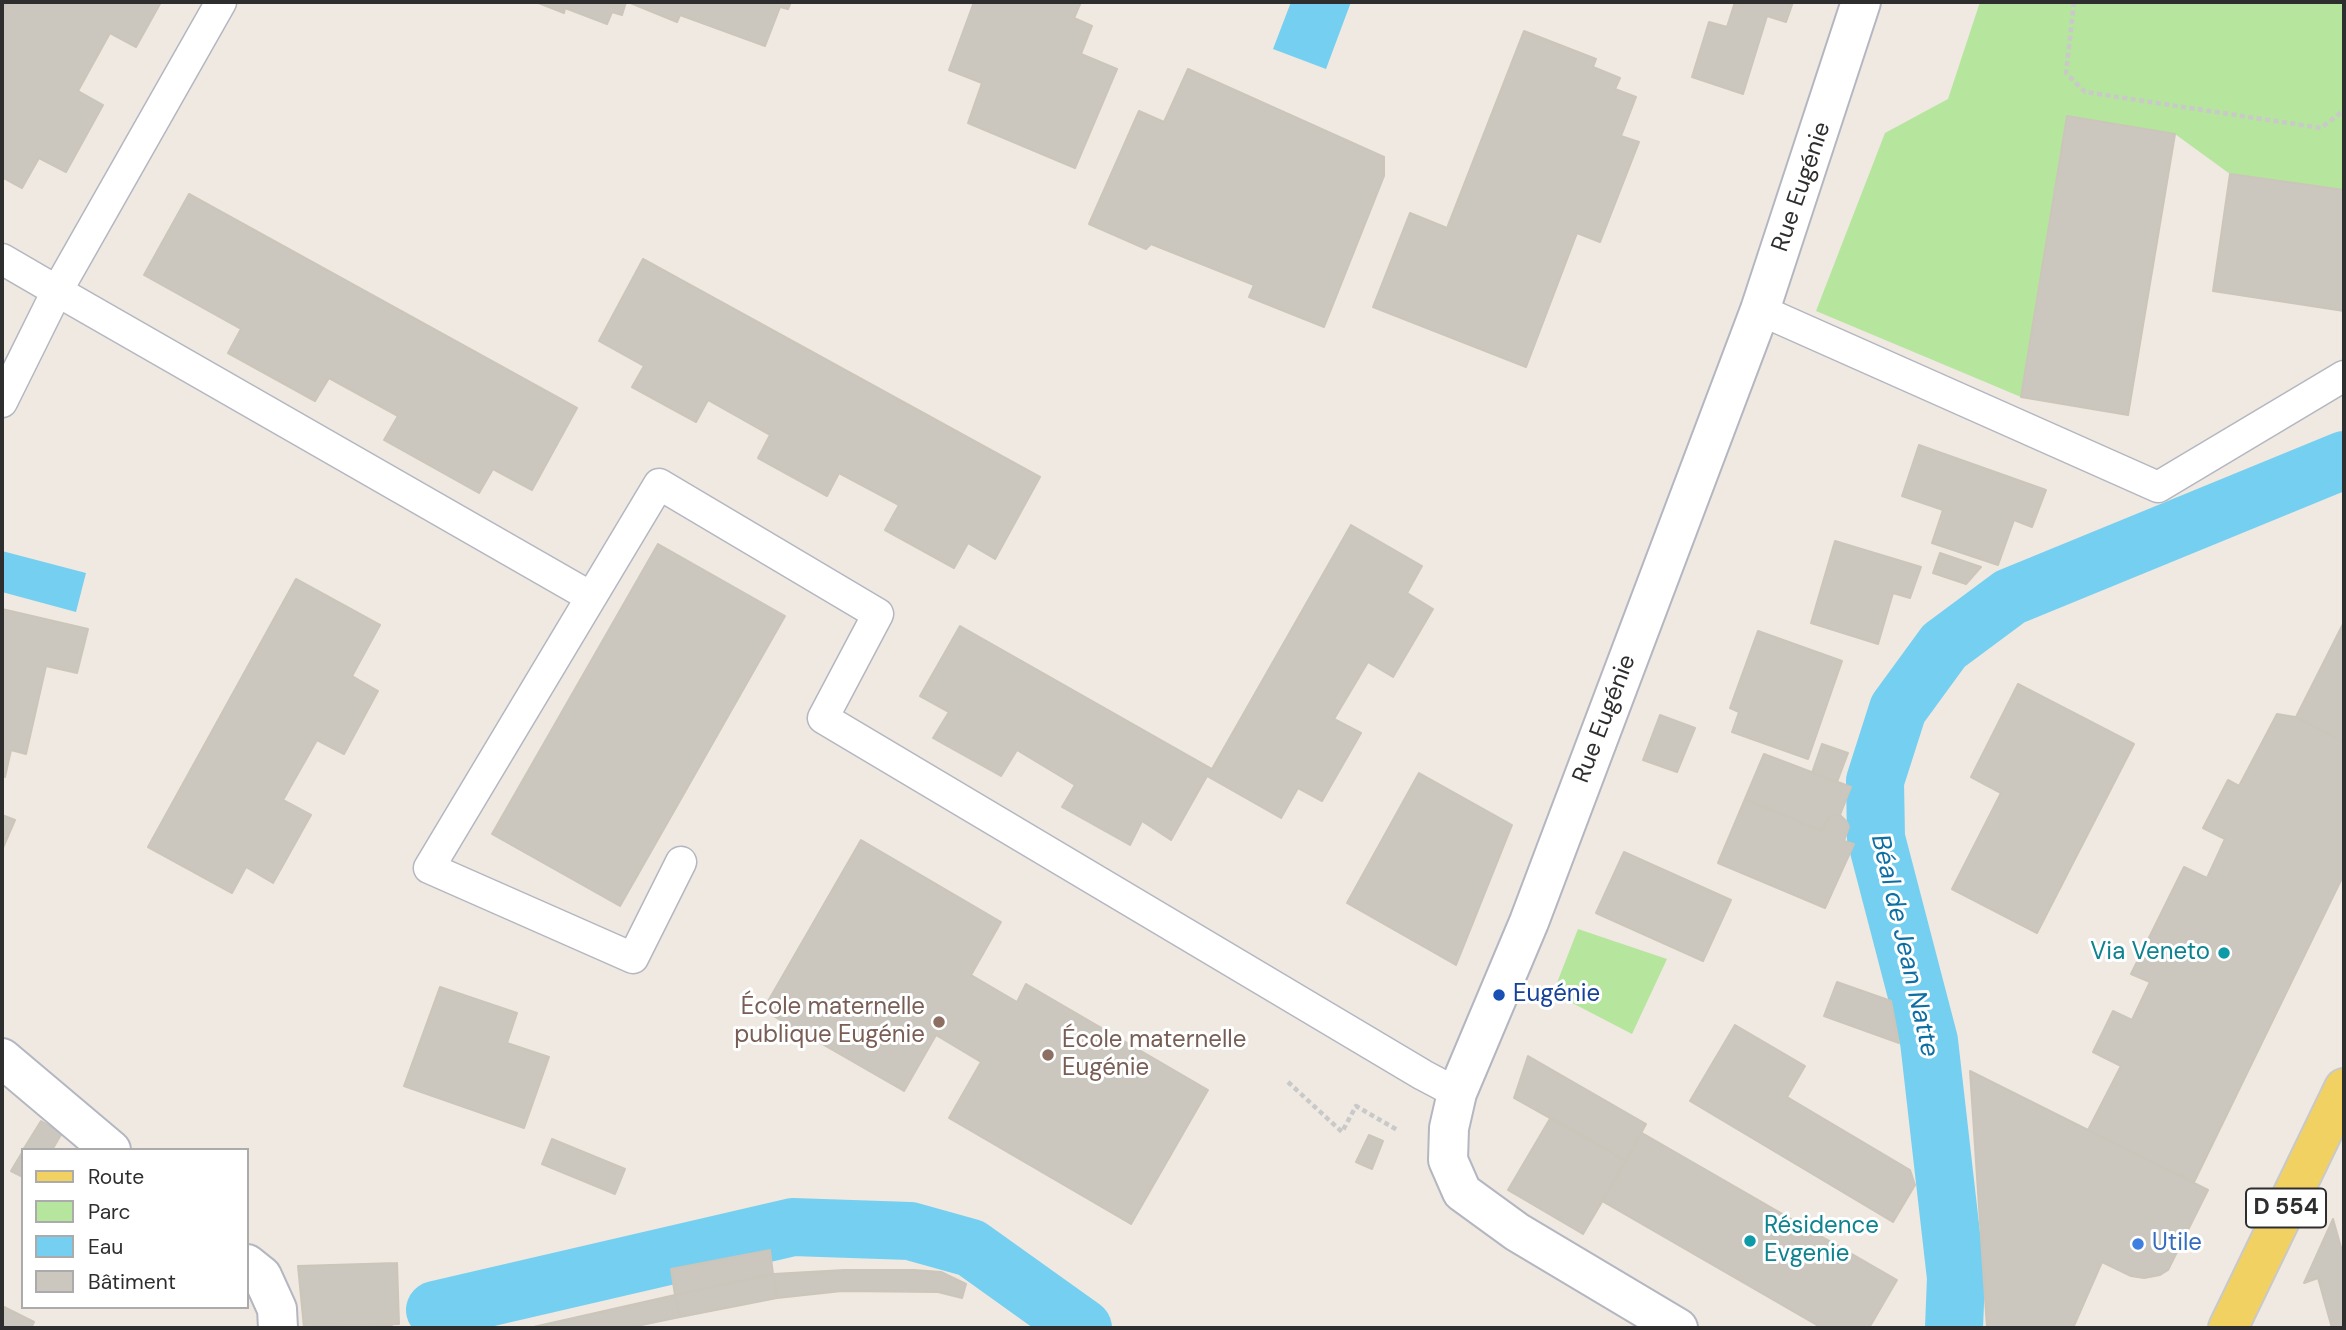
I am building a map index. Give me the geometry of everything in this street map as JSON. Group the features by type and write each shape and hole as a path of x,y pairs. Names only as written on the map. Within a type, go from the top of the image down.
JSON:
{"main road":[{"name":"D 554","path":"2228,1328 2344,1088"}],"street":[{"name":"Rue Eugénie","path":"1678,1328 1517,1232 1462,1192 1448,1160 1449,1128 1457,1093 1529,922 1760,310 1861,2"},
{"path":"2,1058 109,1148"},
{"path":"248,1265 262,1276 277,1309 278,1328"}],"lane":[{"path":"2,402 57,291 221,2"},
{"path":"2,259 591,597"},
{"path":"1760,310 2158,487 2344,376"},
{"path":"681,862 633,958 429,868 659,484 878,614 823,718 1397,1060 1457,1093"}],"path":[{"path":"2074,2 2066,73 2085,92 2321,128 2344,110"},
{"path":"1288,1082 1342,1132 1356,1106 1399,1131"}],"green space":[{"path":"1980,2 2344,2 2344,190 2230,174 2175,134 2068,116 2021,397 1816,311 1885,133 1948,99"},
{"path":"1578,929 1667,959 1632,1034 1553,993"}],"water":[{"path":"1291,2 1351,2 1326,69 1273,49"},
{"path":"2,551 86,573 76,612 2,592"}],"building":[{"path":"6,2 161,2 136,47 110,33 78,91 103,105 66,172 39,158 22,188 2,177 2,10"},
{"path":"536,2 626,2 622,15 612,12 607,24 565,8 564,13"},
{"path":"628,2 791,2 788,9 780,7 765,46 680,15 677,22"},
{"path":"974,2 1081,2 1074,18 1092,26 1081,54 1117,69 1075,168 968,123 982,83 949,70"},
{"path":"1735,2 1793,2 1786,22 1767,16 1743,94 1692,77 1709,22 1727,27"},
{"path":"1524,31 1596,59 1593,67 1620,78 1615,89 1636,97 1621,136 1639,142 1600,242 1577,233 1526,367 1373,307 1410,213 1447,228"},
{"path":"1188,69 1384,157 1384,176 1324,327 1249,297 1254,285 1151,244 1146,249 1089,224 1139,111 1164,122"},
{"path":"2067,116 2175,134 2128,415 2021,397"},
{"path":"2230,174 2344,190 2344,311 2213,291"},
{"path":"189,194 577,408 532,490 493,469 479,493 384,440 398,416 329,378 315,401 228,353 241,329 144,275"},
{"path":"643,259 1040,477 995,559 968,543 954,568 885,530 899,505 839,473 827,496 758,458 770,435 708,400 696,422 632,387 644,366 599,341"},
{"path":"1919,445 2046,490 2032,527 2014,520 1998,565 1932,543 1943,510 1902,496"},
{"path":"1351,525 1422,566 1407,593 1433,609 1393,677 1368,662 1334,719 1361,733 1322,801 1298,788 1281,818 1207,776 1171,840 1142,821 1130,845 1062,807 1075,785 1017,750 1001,776 933,738 949,712 920,696 960,626 1212,769"},
{"path":"1835,541 1921,567 1910,598 1893,593 1878,644 1811,623"},
{"path":"658,544 785,616 620,906 492,834"},
{"path":"1940,553 1981,567 1966,584 1933,573"},
{"path":"296,579 380,625 352,676 378,691 344,754 317,740 283,800 311,815 273,883 246,867 232,893 148,847"},
{"path":"2,609 88,629 77,673 46,666 26,754 11,750 5,777 2,776"},
{"path":"2344,622 2344,742 2296,717"},
{"path":"1758,631 1842,661 1808,759 1732,732 1739,712 1730,708"},
{"path":"2018,684 2134,744 2037,933 1952,889 2001,793 1971,777"},
{"name":"Via Veneto","path":"2277,714 2295,717 2344,742 2344,874 2194,1182 2088,1130 2121,1066 2093,1052 2113,1011 2132,1020 2150,982 2131,974 2184,867 2207,878 2225,839 2203,828 2228,780 2239,786"},
{"path":"1660,715 1695,728 1677,772 1643,760"},
{"path":"1822,744 1848,753 1837,782 1812,773"},
{"path":"1764,754 1851,787 1840,815 1828,818 1822,831 1745,799"},
{"path":"1419,773 1512,825 1456,965 1347,903"},
{"path":"1745,799 1822,831 1828,818 1834,815 1840,815 1847,822 1849,827 1844,841 1854,844 1825,908 1718,863"},
{"path":"2,815 15,820 2,850"},
{"name":"École maternelle publique Eugénie","path":"861,840 1001,922 971,975 1017,1002 1026,984 1208,1090 1131,1224 949,1118 981,1062 936,1035 904,1091 763,1010"},
{"path":"1624,852 1731,900 1703,961 1596,913"},
{"path":"1837,982 1891,1001 1899,1043 1824,1016"},
{"path":"440,987 517,1013 507,1043 549,1057 524,1128 404,1086"},
{"path":"1735,1025 1805,1066 1787,1097 1910,1170 1915,1185 1893,1222 1690,1101"},
{"path":"1528,1056 1646,1124 1626,1161 1514,1098"},
{"path":"1970,1071 2208,1190 2168,1270 2160,1275 2144,1278 2131,1276 2102,1262 2073,1328 1987,1328"},
{"path":"1551,1117 1626,1161 1583,1234 1508,1190"},
{"path":"41,1121 62,1133 53,1148 24,1148"},
{"name":"Résidence Evgenie","path":"1642,1133 1897,1280 1869,1328 1822,1328 1602,1201"},
{"path":"1369,1135 1383,1141 1372,1169 1356,1162"},
{"path":"552,1139 625,1169 615,1194 542,1164"},
{"path":"21,1154 21,1176 11,1171"},
{"path":"2333,1219 2344,1258 2344,1328 2332,1328 2318,1278 2304,1283"},
{"path":"770,1250 773,1274 675,1295 671,1269"},
{"path":"397,1263 399,1324 304,1328 298,1266"},
{"path":"845,1270 941,1272 966,1284 962,1298 938,1292 842,1291 777,1298 773,1274"},
{"path":"773,1274 777,1298 680,1317 675,1295"},
{"path":"675,1295 680,1317 627,1328 529,1328"},
{"path":"2,1306 34,1322 31,1328 2,1328"},
{"path":"392,1324 392,1328 307,1328 307,1327"}],"waterway":[{"name":"Béal de Jean Natte","path":"1954,1328 1956,1278 1929,1041 1876,838 1875,781 1898,709 1944,646 2010,597 2344,460"},
{"path":"435,1310 793,1227 910,1231 971,1248 1083,1328"}],"place":[{"name":"Via Veneto","path":"2224,953"},
{"name":"Eugénie","path":"1499,995"},
{"name":"École maternelle publique Eugénie","path":"939,1022"},
{"name":"École maternelle Eugénie","path":"1048,1055"},
{"name":"Résidence Evgenie","path":"1750,1241"},
{"name":"Utile","path":"2138,1244"}]}
